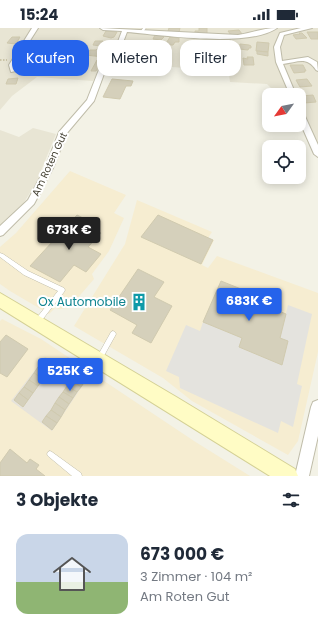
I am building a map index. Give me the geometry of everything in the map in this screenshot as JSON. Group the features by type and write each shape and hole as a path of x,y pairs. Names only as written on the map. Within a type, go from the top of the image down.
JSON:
{"main road":[{"path":"0,300 288,476"}],"street":[{"path":"28,40 36,28"},
{"path":"103,28 143,30 185,36 238,37 257,34 274,28 282,34 309,28"},
{"name":"Am Roten Gut","path":"0,232 31,202 49,168 63,132 90,101 105,62 112,58 121,45 125,30"},
{"path":"282,34 277,47 280,63 289,88"},
{"path":"280,63 308,59 314,62 318,69"},
{"path":"306,127 318,154"},
{"path":"302,476 318,407"}],"lane":[{"path":"1,255 26,273 62,290 38,322"},
{"path":"98,360 113,334"},
{"path":"50,454 78,476"}],"shaded area":[{"path":"0,28 318,28 318,146 306,119 306,88 271,88 267,84 230,82 229,76 241,76 241,40 180,40 180,68 172,67 172,40 97,40 97,74 93,81 37,77 12,96 0,110"},
{"path":"33,128 56,134 36,183 23,204 0,226 0,130 19,137"},
{"path":"70,171 126,195 114,213 124,218 109,251 92,274 94,279 69,308 55,308 49,314 0,284 0,247 16,233"},
{"path":"137,200 212,232 208,238 214,240 202,265 208,268 217,256 318,293 318,352 298,441 288,455 192,401 163,378 74,326 125,244"},
{"path":"288,305 312,314 297,384 302,386 293,427 281,421 278,433 180,388 179,377 166,371 186,325 200,331 203,322 242,338 280,338"},
{"path":"2,319 41,339 194,441 250,476 0,476 0,321"},
{"path":"45,357 54,362 61,361 68,357 73,361 76,368 89,376 52,431 11,401"}],"building":[{"path":"169,28 180,28 179,32 168,31"},
{"path":"199,28 207,28 207,35 195,35 195,31 199,31"},
{"path":"239,30 242,34 231,35 228,31"},
{"path":"106,31 117,32 114,37 111,38 103,36"},
{"path":"307,32 318,32 318,39 311,39"},
{"path":"156,33 164,34 164,37 161,40 153,39"},
{"path":"299,33 302,33 307,38 296,39 293,35 300,34"},
{"path":"12,37 20,37 18,40 12,40 12,44 7,43"},
{"path":"170,37 179,38 179,42 175,42 172,45 172,40 168,40"},
{"path":"220,39 230,40 220,40"},
{"path":"95,41 97,41 97,46 93,45"},
{"path":"257,42 269,43 268,52 256,51"},
{"path":"241,44 251,46 248,50 241,49"},
{"path":"97,49 97,56 89,55 90,50"},
{"path":"257,51 268,52 268,56 257,54"},
{"path":"247,57 253,57 254,65 244,65 243,58 248,59"},
{"path":"97,60 97,70 91,71"},
{"path":"290,65 303,65 306,71 294,73"},
{"path":"18,78 16,84 6,84 8,79"},
{"path":"112,79 133,81 131,86 126,86 120,99 103,97"},
{"path":"307,79 312,86 300,87 296,80"},
{"path":"313,95 316,102 306,103 306,96"},
{"path":"77,215 85,219 82,223 101,233 88,247 101,254 86,272 74,265 60,282 30,266"},
{"path":"158,215 213,240 201,264 141,237"},
{"name":"Ox Automobile","path":"138,269 164,282 154,297 172,306 151,343 132,333 137,325 110,310"},
{"path":"221,281 266,299 264,305 286,314 280,338 288,341 282,365 239,347 242,338 203,322"},
{"path":"6,335 28,349 7,377 0,373 0,342"},
{"path":"38,367 48,373 43,379 34,373"},
{"path":"79,369 89,375 85,381 75,374"},
{"path":"34,373 43,379 38,386 29,380"},
{"path":"75,374 85,381 81,387 71,380"},
{"path":"29,380 38,386 33,393 24,387"},
{"path":"71,380 81,387 77,392 67,386"},
{"path":"67,386 77,392 73,398 63,392"},
{"path":"24,387 33,393 28,400 19,393"},
{"path":"63,392 73,398 69,404 59,397"},
{"path":"19,393 28,400 23,407 14,400"},
{"path":"59,397 69,404 65,410 55,403"},
{"path":"55,403 65,410 61,417 51,410"},
{"path":"51,410 61,417 57,423 46,416"},
{"path":"46,416 57,423 52,430 42,422"},
{"path":"10,449 27,463 30,459 39,465 36,469 45,476 0,476 0,463"}],"place":[{"name":"Ox Automobile","path":"139,302"}]}
